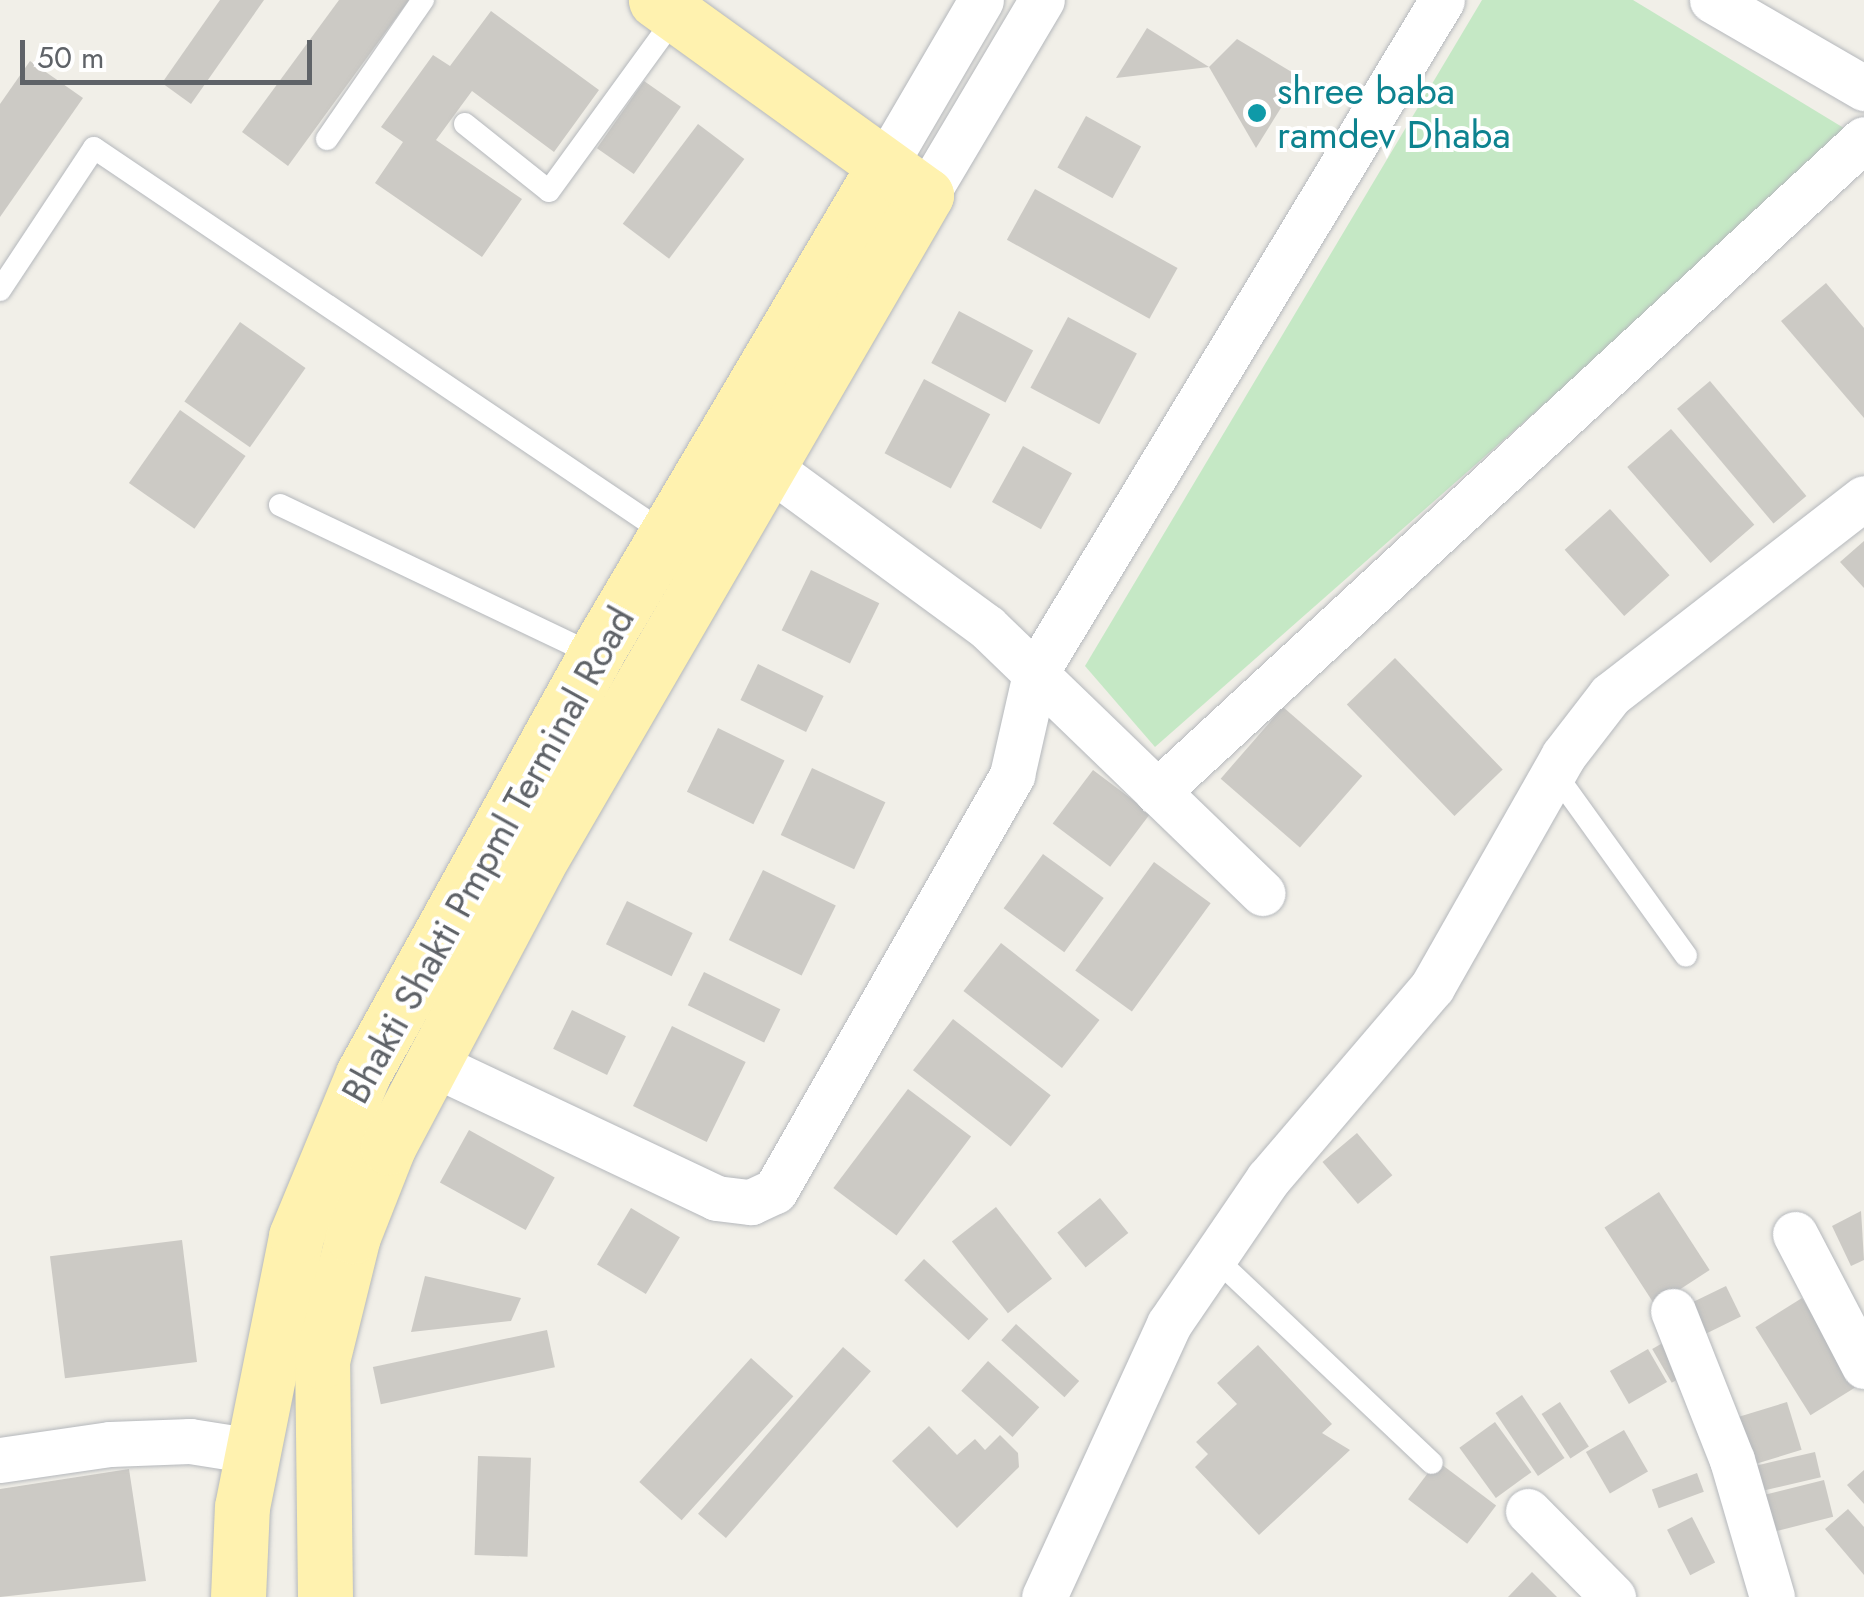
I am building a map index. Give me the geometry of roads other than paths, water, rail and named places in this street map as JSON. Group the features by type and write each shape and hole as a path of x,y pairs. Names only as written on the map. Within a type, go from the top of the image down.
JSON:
{"main road":[{"path":"326,1597 322,1361 353,1236 431,1062 709,564 746,450 904,181 667,8"},
{"name":"Bhakti Shakti Pmpml Terminal Road","path":"238,1597 253,1452 296,1236 363,1074 665,534 746,450"}],"street":[{"path":"904,181 981,0"},
{"path":"904,181 1042,0"},
{"path":"431,1062 716,1198 752,1202 775,1191 1012,775 1035,674 1442,0"},
{"path":"1712,0 1864,88"},
{"path":"1157,792 1864,139"},
{"path":"746,450 987,627 1262,893"},
{"path":"1044,1597 1169,1324 1268,1179 1432,987 1554,772 1610,695 1864,498"},
{"path":"1795,1234 1864,1366"},
{"path":"1673,1311 1732,1460 1772,1597"},
{"path":"0,1460 110,1444 190,1441 253,1452"},
{"path":"1528,1511 1613,1597"}],"lane":[{"path":"327,139 423,0"},
{"path":"464,124 549,191 667,8"},
{"path":"0,290 94,148 709,564"},
{"path":"280,505 595,655 642,683"},
{"path":"1554,772 1686,956"},
{"path":"1213,1256 1432,1464"}],"place":[{"name":"shree baba ramdev Dhaba","path":"1257,113"}]}
